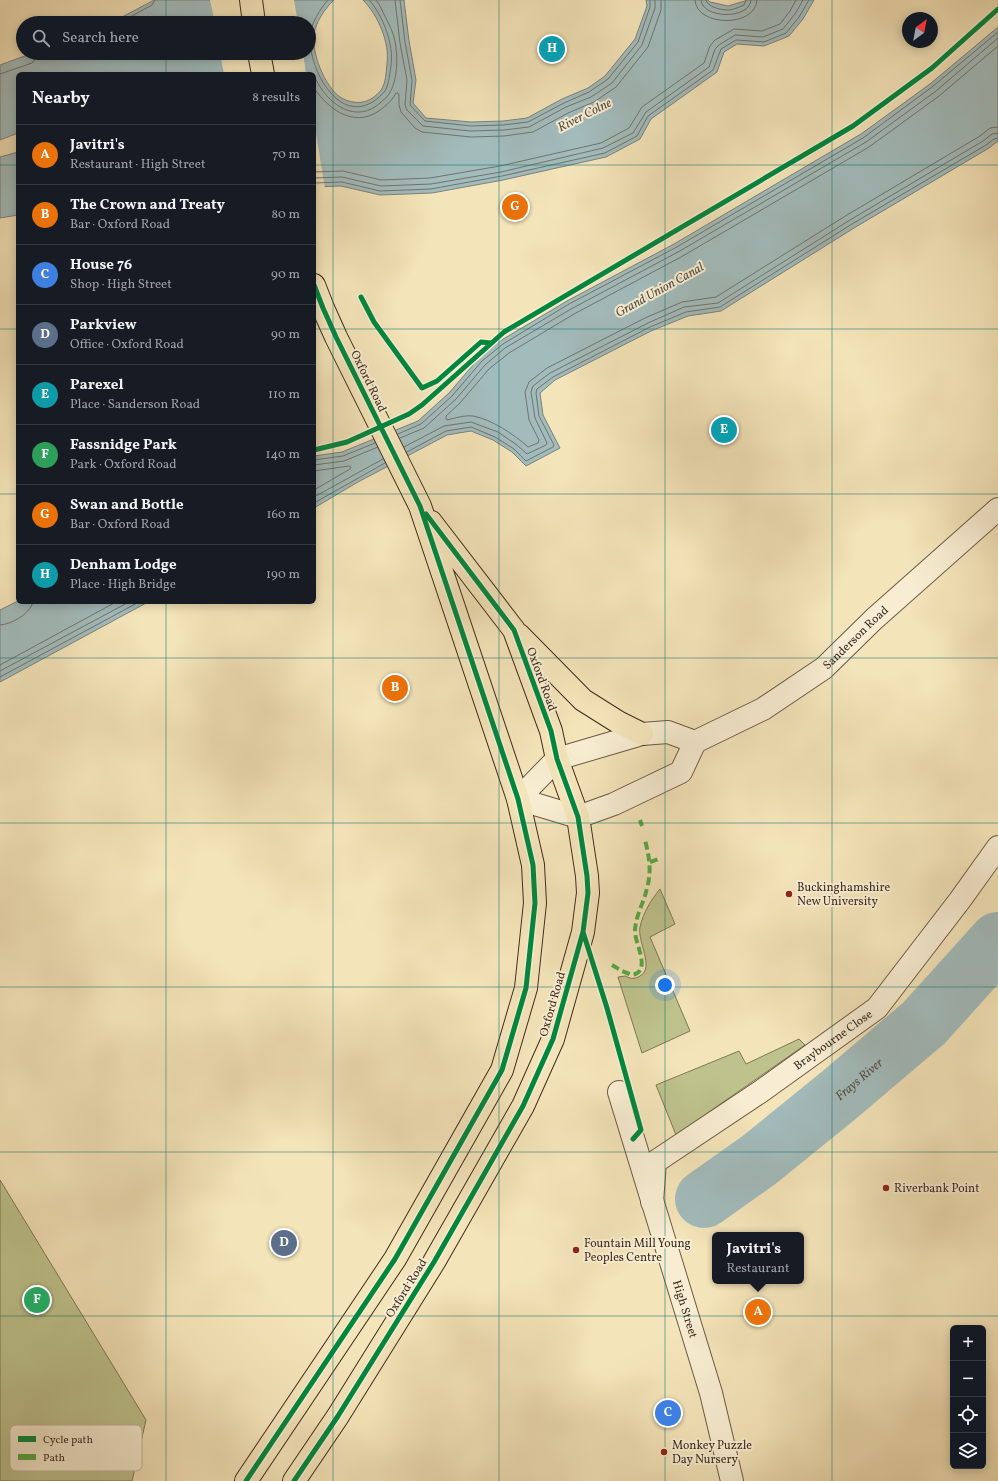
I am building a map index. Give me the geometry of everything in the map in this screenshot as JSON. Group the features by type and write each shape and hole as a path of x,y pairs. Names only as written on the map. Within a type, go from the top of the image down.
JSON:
{"main road":[{"path":"251,0 253,16"},
{"path":"260,60 263,72"},
{"name":"Oxford Road","path":"246,1481 395,1260 502,1070 526,988 535,903 533,865 518,799 420,506 345,355 316,290"},
{"name":"Oxford Road","path":"294,1481 338,1416 434,1262 523,1106 553,1039 583,932 588,893 587,876 578,817 557,759 551,731 514,630 420,506"},
{"path":"514,630 583,700 618,722 642,734"}],"street":[{"name":"Sanderson Road","path":"695,742 763,709 824,668 874,619 998,509"},
{"path":"668,732 695,742 681,772 614,804 578,817 518,799 557,759 642,734 668,732"},
{"name":"Braybourne Close","path":"652,1202 655,1162 760,1092 877,1008 960,900 998,847"},
{"name":"High Street","path":"619,1092 713,1400 732,1481"}],"green space":[{"path":"660,889 675,924 650,937 690,1031 642,1053 618,977 626,976 629,978 634,978 640,976 644,972 646,961 640,927 648,907"},
{"path":"799,1039 805,1045 676,1135 656,1085 739,1051 746,1064"},
{"path":"0,1180 146,1420 142,1437 142,1425 10,1425 10,1471 134,1471 132,1481 0,1481"}],"water":[{"path":"154,0 334,0 324,11 316,28 316,16 124,16"},
{"name":"River Colne","path":"363,0 404,0 416,80 413,103 426,118 471,122 503,121 527,118 562,99 588,88 605,76 635,39 647,6 646,0 708,0 710,2 728,6 748,0 814,0 803,19 789,36 764,46 737,44 724,52 717,72 651,119 640,139 606,157 503,180 432,193 380,195 341,186 316,187 316,72 16,72 16,134 0,140 0,65 16,59 316,60 316,54 324,77 334,92 340,97 351,102 362,102 367,101 377,95 383,87 387,64 387,47 382,30 374,13"},
{"name":"Grand Union Canal","path":"998,27 998,141 989,148 854,228 721,311 688,316 651,331 555,380 540,393 543,415 560,448 526,466 512,452 493,440 471,431 447,435 358,482 316,507 316,456 342,452 418,421 449,393 479,358 500,341 567,301 674,244 861,134 930,84"},
{"path":"16,153 16,215 0,218 0,157"},
{"path":"16,602 16,604 144,604 0,682 0,610"},
{"path":"749,1149 770,1174 715,1213 695,1185"}],"pier":[{"path":"210,0 294,0 297,16 213,16"},
{"path":"221,60 304,60 306,72 224,72"},
{"path":"316,133 325,189 316,189"}],"waterway":[{"name":"Frays River","path":"704,1199 759,1160 838,1096 924,1023 998,941"}],"marked path":[{"path":"640,820 642,826"},
{"path":"612,965 632,975 638,973 641,969 642,963 635,926 649,882 649,858 645,840"},
{"path":"650,862 661,858"}],"cycle path":[{"path":"316,450 347,442 409,414 422,405 504,332 853,126 932,68 998,9"},
{"path":"246,1481 395,1259 502,1070 526,988 535,903 533,865 518,799 420,506 336,337 316,290"},
{"path":"361,297 374,322 422,388 437,381 481,342 491,343"},
{"path":"294,1481 338,1416 434,1262 523,1106 553,1039 583,932 588,893 587,876 578,817 557,759 551,731 514,630 426,514"},
{"path":"583,932 607,1008 641,1130 633,1139"}],"place":[{"name":"Denham Lodge","path":"552,49"},
{"name":"Swan and Bottle","path":"515,207"},
{"name":"Parexel","path":"724,430"},
{"name":"The Crown and Treaty","path":"395,688"},
{"name":"Buckinghamshire New University","path":"789,894"},
{"name":"Riverbank Point","path":"886,1188"},
{"name":"Parkview","path":"284,1243"},
{"name":"Fountain Mill Young Peoples Centre","path":"576,1250"},
{"name":"Fassnidge Park","path":"37,1300"},
{"name":"Javitri's","path":"758,1312"},
{"name":"House 76","path":"668,1413"},
{"name":"Monkey Puzzle Day Nursery","path":"664,1452"}]}
